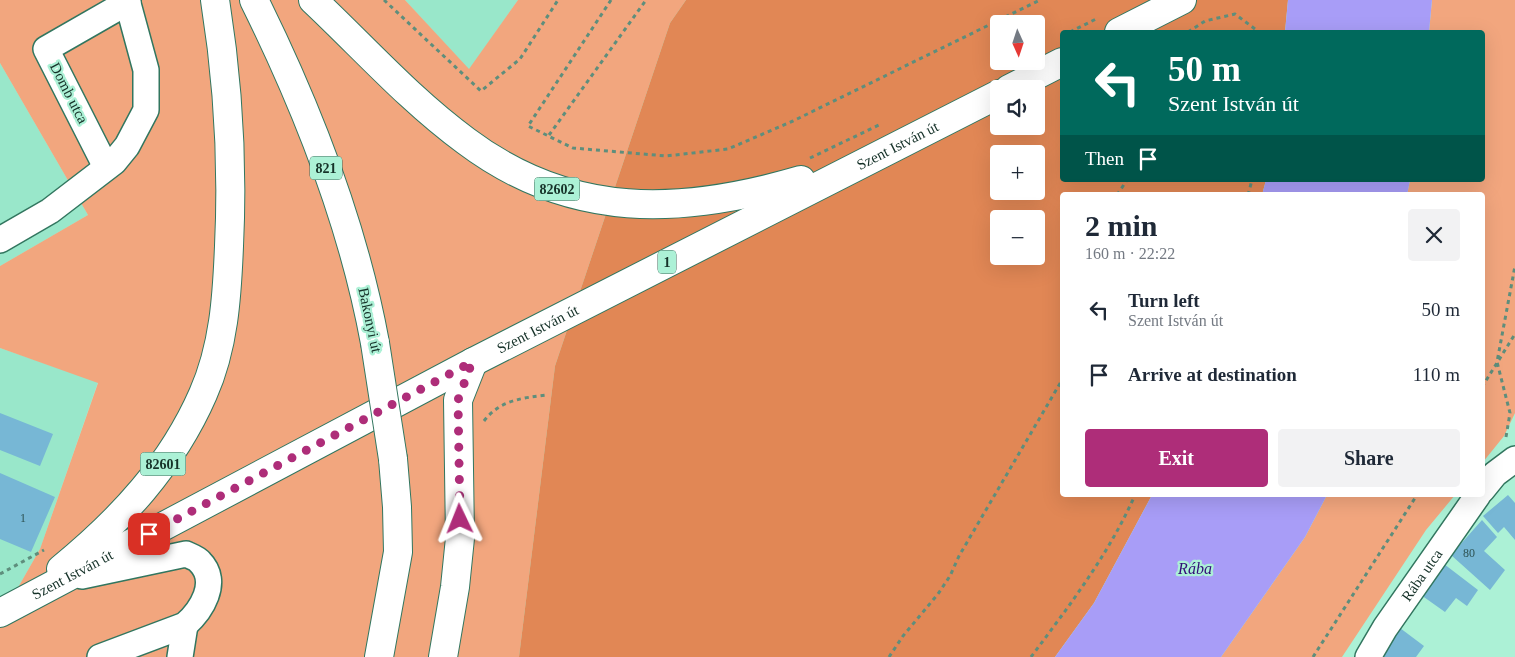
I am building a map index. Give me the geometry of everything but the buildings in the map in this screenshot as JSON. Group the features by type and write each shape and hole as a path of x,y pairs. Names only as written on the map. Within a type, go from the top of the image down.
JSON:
{"main road":[{"name":"82601","path":"10,607 119,518 145,489 182,437 204,393 216,358 224,316 230,217 228,96 215,0"},
{"name":"Bakonyi út","path":"254,0 312,126 339,205 367,298 393,458 398,507 398,552 379,657"},
{"name":"82602","path":"313,0 434,115 466,141 494,160 550,187 614,203 681,204 751,195 862,162"},
{"path":"1123,30 1182,0"},
{"path":"1027,80 1054,66"},
{"name":"Szent István út","path":"10,607 472,362 990,98"},
{"path":"443,657 454,597 460,538 458,400 472,362"}],"street":[{"name":"Domb utca","path":"0,240 50,211 106,167 128,146 146,110 146,70 127,1 46,49 106,167"},
{"path":"1489,482 1515,459"},
{"name":"Rába utca","path":"1368,657 1385,628 1477,497"},
{"path":"62,580 158,558 186,554 200,562 207,575 208,591 195,616 185,625 100,657"},
{"path":"180,657 185,625"}],"path":[{"path":"384,0 481,91 520,59 558,0"},
{"path":"611,0 528,126 573,148 666,156 728,149 793,121 1040,0"},
{"path":"549,135 646,0"},
{"path":"1191,30 1205,20 1235,14 1256,30"},
{"path":"808,158 888,120"},
{"path":"1489,482 1506,441 1510,414 1497,362 1515,266"},
{"path":"1485,381 1515,334"},
{"path":"889,657 950,576 959,556 1060,383"},
{"path":"1031,657 1076,596 1123,524 1135,497"},
{"path":"1313,657 1416,497"}],"shaded area":[{"path":"0,0 405,0 469,69 518,0 686,0 670,23 555,366 519,657 0,657 0,619 40,549 98,383 0,348 0,266 88,215 0,63"},
{"path":"405,0 518,0 469,70"},
{"path":"686,0 1288,0 1285,30 1060,30 1060,182 1265,182 1263,192 1060,192 1060,497 1151,497 1094,603 1055,657 519,657 555,366 670,23"},
{"path":"1432,0 1515,0 1515,413 1504,436 1485,460 1485,192 1408,192 1410,182 1485,182 1485,30 1429,30"},
{"path":"0,63 88,215 0,266"},
{"path":"0,348 98,382 40,549 0,619"},
{"path":"1326,497 1453,497 1426,530 1342,657 1221,657 1305,537"}],"water":[{"path":"1288,0 1432,0 1429,30 1285,30"},
{"path":"1265,182 1410,182 1408,192 1263,192"},
{"name":"Rába","path":"1151,497 1326,497 1305,537 1221,657 1055,657 1094,603"}],"route":[{"path":"149,534 472,362 461,387 458,400 460,519"}]}
